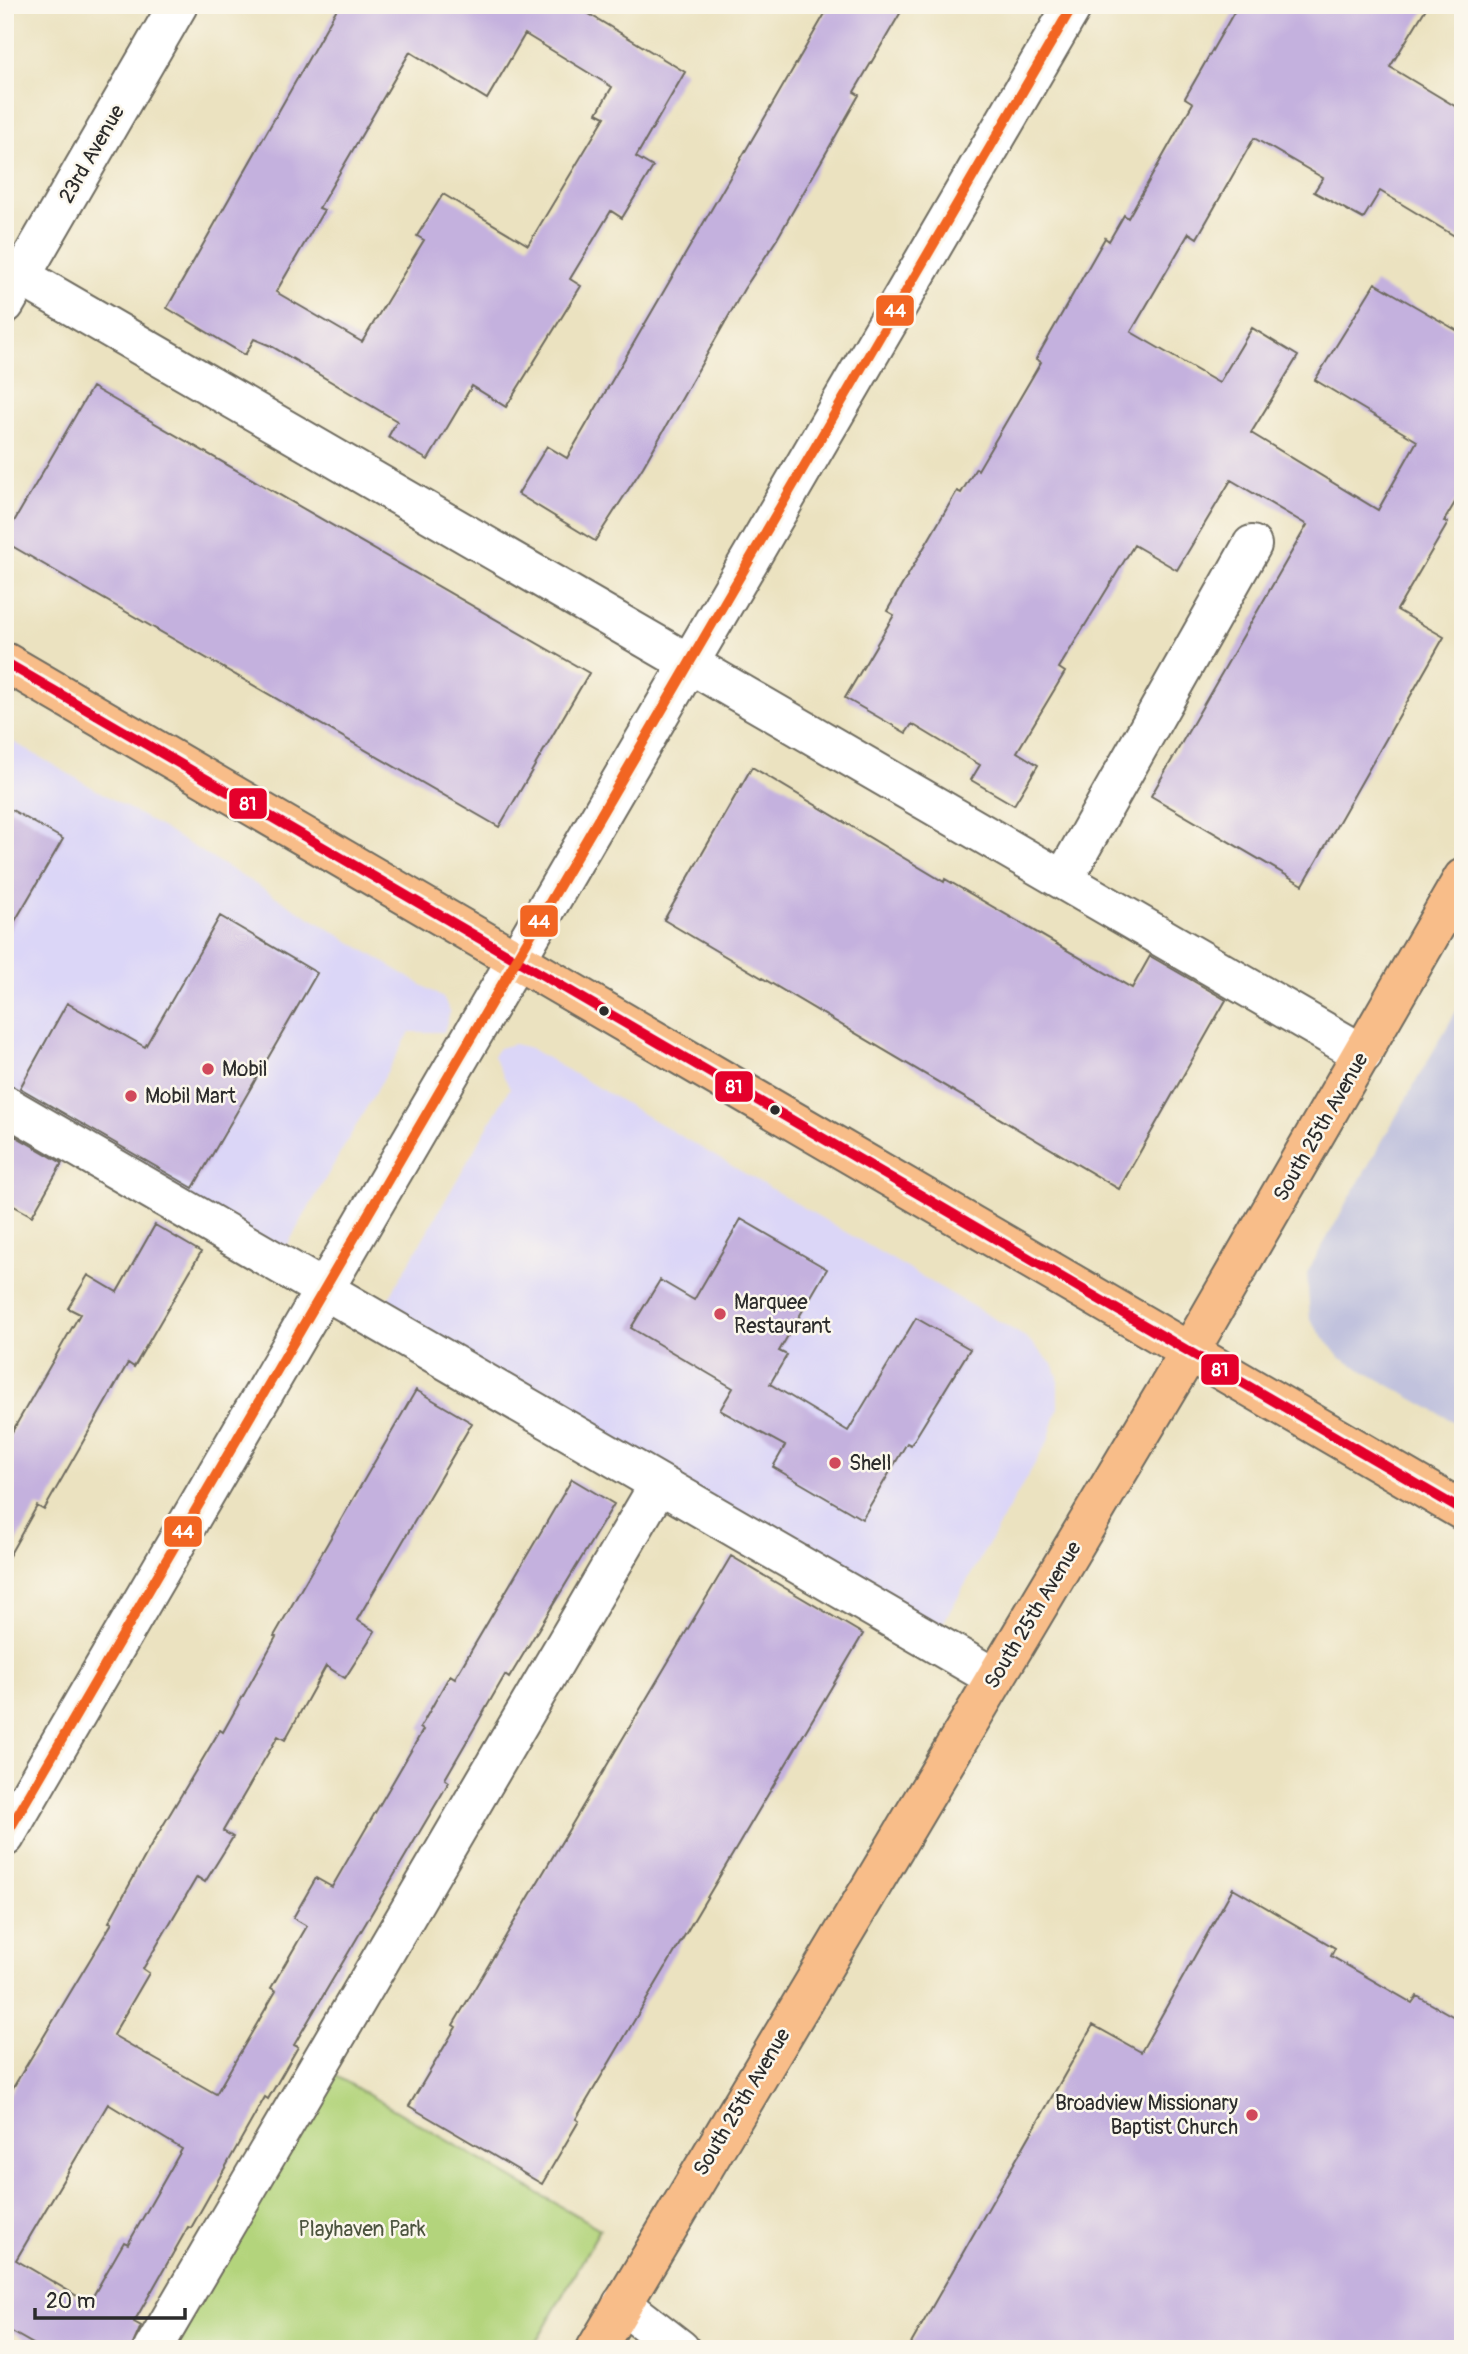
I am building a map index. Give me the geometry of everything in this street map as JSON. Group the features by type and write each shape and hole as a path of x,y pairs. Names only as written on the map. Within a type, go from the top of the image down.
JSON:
{"main road":[{"path":"5,662 1463,1511"},
{"name":"South 25th Avenue","path":"596,2349 1190,1351 1463,878"}],"street":[{"name":"23rd Avenue","path":"11,282 178,5"},
{"path":"5,1837 1073,5"},
{"path":"11,282 690,663 1363,1054"},
{"path":"1063,880 1252,545"},
{"path":"5,1105 995,1678"},
{"path":"153,2349 659,1484"},
{"path":"622,2304 680,2349"}],"shaded area":[{"name":"Mobil","path":"5,737 164,829 443,998 450,1011 444,1032 410,1032 277,1263 5,1105"},
{"path":"1463,999 1463,1427 1339,1357 1310,1320 1307,1273"},
{"path":"514,1044 530,1048 1027,1338 1052,1364 1058,1376 1058,1408 1048,1441 932,1642 376,1320 510,1088 493,1056 499,1048"}],"green space":[{"name":"Playhaven Park","path":"319,2066 600,2229 532,2349 154,2349"}],"building":[{"path":"339,5 574,5 685,72 636,157 653,167 622,218 611,211 570,279 581,286 506,407 472,386 428,460 388,437 397,421 271,346 254,339 245,355 167,308","holes":["525,34 612,87 597,113 605,117 528,245 443,194 417,236 424,240 362,342 276,292 324,210 319,208 410,52 487,99"]},
{"path":"830,5 905,5 854,92 859,95 777,239 744,289 643,467 595,541 518,494 547,446 567,458"},
{"path":"1238,5 1428,5 1390,67 1463,111 1463,241 1380,191 1363,219 1314,192 1323,178 1254,138 1197,238 1189,233 1131,332 1219,383 1252,328 1298,356 1251,433 1378,510 1417,441 1315,380 1375,283 1463,334 1463,489 1444,521 1448,523 1397,610 1444,637 1303,885 1151,796 1307,525 1231,480 1177,570 1134,545 1059,668 1065,672 1017,752 1038,765 1014,805 971,780 980,765 912,724 906,733 845,698 894,615 887,611 957,491 961,493 976,468 978,470 1041,362 1036,359 1105,238 1109,241 1124,215 1128,218 1193,103 1185,98"},
{"path":"92,387 589,673 499,827 5,542 5,537"},
{"path":"752,767 944,882 945,879 1132,988 1150,956 1226,1000 1119,1189 664,920"},
{"path":"5,806 63,839 5,938"},
{"path":"220,916 317,973 193,1188 20,1088 67,1003 145,1047"},
{"path":"15,1136 62,1163 32,1216 5,1201 5,1153"},
{"path":"741,1219 827,1269 779,1351 787,1355 770,1384 848,1431 916,1318 970,1349 911,1445 907,1443 862,1519 773,1467 785,1446 720,1410 733,1388 631,1328 660,1280 694,1300"},
{"path":"155,1225 201,1252 134,1367 128,1363 44,1510 37,1506 5,1563 5,1444 80,1314 68,1308 88,1275 117,1292"},
{"path":"416,1390 472,1423 357,1620 375,1631 345,1678 326,1666 285,1740 278,1736 223,1831 233,1837 205,1882 197,1877 143,1969 149,1973 113,2035 216,2094 276,1991 271,1988 307,1926 293,1918 316,1878 332,1887 423,1730 420,1728 450,1675 455,1678 572,1479 614,1504 509,1678 505,1675 445,1779 449,1782 294,2045 298,2047 268,2099 265,2097 191,2228 188,2227 134,2322 141,2326 131,2349 42,2349 5,2328 5,2101 112,1923 109,1922 149,1849 220,1730 223,1732 276,1637 274,1636","holes":["108,2104 182,2149 128,2244 124,2242 89,2303 16,2260"]},
{"path":"731,1556 863,1634 576,2119 579,2121 542,2184 409,2106 456,2027 453,2025"},
{"name":"Broadview Missionary Baptist Church","path":"1233,1888 1335,1948 1331,1956 1412,2003 1417,1996 1463,2022 1463,2349 908,2349 1093,2025 1141,2052"}],"transit line":[{"name":"44","path":"5,1837 1073,5"},
{"name":"81","path":"5,662 1463,1511"}],"place":[{"name":"Mobil","path":"208,1069"},
{"name":"Mobil Mart","path":"131,1096"},
{"name":"Marquee Restaurant","path":"720,1314"},
{"name":"Shell","path":"835,1463"},
{"name":"Broadview Missionary Baptist Church","path":"1252,2115"}]}
